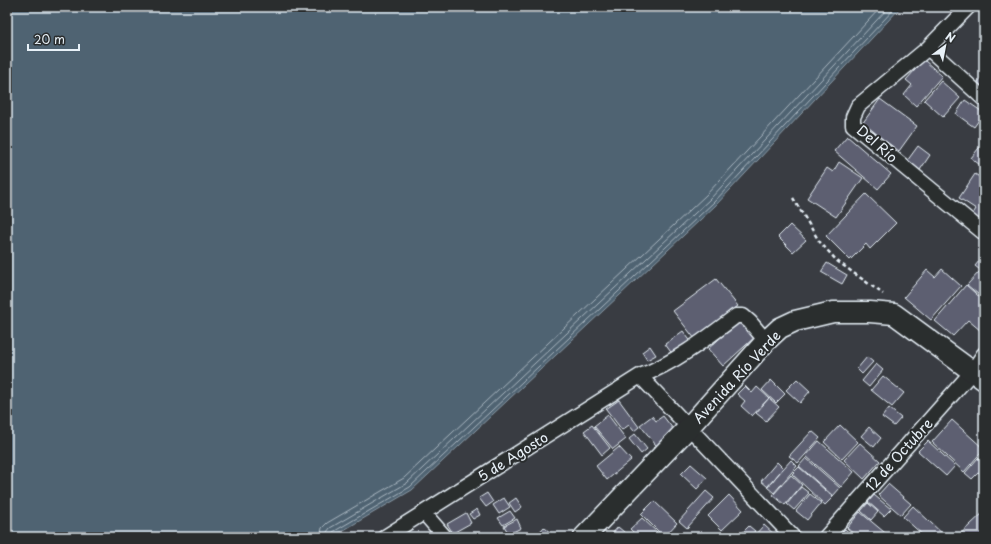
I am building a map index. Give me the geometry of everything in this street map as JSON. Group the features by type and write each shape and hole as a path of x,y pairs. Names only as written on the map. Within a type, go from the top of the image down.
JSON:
{"main road":[{"name":"Avenida Río Verde","path":"584,537 689,427 766,341 780,328 796,321 833,312 870,312 894,314"},
{"path":"894,314 978,376"}],"street":[{"path":"968,7 928,48 984,99"},
{"name":"Del Río","path":"928,48 858,106 853,117 853,125 984,234"},
{"name":"5 de Agosto","path":"385,537 640,376 653,371 693,347 736,316 743,316 766,341"},
{"name":"12 de Octubre","path":"826,537 978,376 984,354"},
{"path":"640,376 793,537"},
{"path":"424,513 445,537"}],"path":[{"path":"793,198 819,241 837,261 884,295 894,314"}],"water":[{"path":"7,7 901,7 716,205 412,490 332,537 7,537"}],"building":[{"path":"924,60 942,76 916,106 904,95 912,85 906,80"},
{"path":"984,75 984,91 976,84"},
{"path":"941,81 960,98 943,117 924,100"},
{"path":"880,99 917,126 899,151 862,124"},
{"path":"965,100 984,113 974,127 956,114"},
{"path":"847,136 891,174 878,189 834,151"},
{"path":"982,144 984,145 984,168 971,158"},
{"path":"918,146 930,155 920,170 907,161"},
{"path":"839,162 863,178 836,217 807,198 827,168 833,172"},
{"path":"975,174 984,180 984,218 980,224 970,218 976,209 959,198"},
{"path":"866,194 896,223 870,249 866,244 850,260 826,236"},
{"path":"790,225 806,240 793,252 778,237"},
{"path":"984,255 984,273 975,266"},
{"path":"827,263 847,275 842,284 821,272"},
{"path":"942,269 961,286 931,320 904,297 927,270 935,277"},
{"path":"980,271 984,275 984,299 967,285"},
{"path":"716,279 738,306 695,339 673,311"},
{"path":"966,285 984,301 984,328 981,331 968,320 953,336 935,321"},
{"path":"741,319 756,336 723,366 708,349"},
{"path":"683,331 692,343 673,355 665,344"},
{"path":"650,346 656,355 647,360 642,352"},
{"path":"867,357 873,362 862,374 857,369"},
{"path":"876,364 883,370 869,387 862,381"},
{"path":"883,376 904,393 892,407 871,390"},
{"path":"797,379 810,391 800,403 786,390"},
{"path":"771,380 785,394 776,403 762,390"},
{"path":"745,386 752,393 757,387 769,398 752,416 741,406 745,401 737,394"},
{"path":"769,398 779,407 766,421 756,413"},
{"path":"619,400 639,427 634,431 629,425 622,430 606,409"},
{"path":"889,408 901,418 894,426 882,417"},
{"path":"608,415 626,439 613,449 594,426"},
{"path":"652,416 656,421 663,416 677,434 659,449 640,425"},
{"path":"952,420 984,449 964,472 932,442"},
{"path":"592,425 610,448 602,455 584,431"},
{"path":"840,425 858,442 842,459 824,442"},
{"path":"869,427 881,438 874,447 861,436"},
{"path":"812,431 820,438 798,463 789,456"},
{"path":"635,434 647,449 641,454 629,439"},
{"path":"819,441 854,472 841,487 806,456"},
{"path":"928,441 955,466 946,476 918,451"},
{"path":"860,443 880,461 864,479 844,460"},
{"path":"619,447 631,460 607,480 596,466"},
{"path":"806,458 840,488 833,496 799,466"},
{"path":"978,458 984,464 984,467 972,479 965,473"},
{"path":"791,460 797,466 774,493 767,487"},
{"path":"777,462 783,468 768,487 761,481"},
{"path":"691,464 707,478 697,489 681,474"},
{"path":"799,467 833,497 825,505 792,474"},
{"path":"791,475 802,485 785,505 773,495"},
{"path":"888,484 911,504 901,515 878,495"},
{"path":"801,487 809,493 794,510 787,504"},
{"path":"706,491 714,498 687,528 679,521"},
{"path":"487,493 493,502 486,507 479,498"},
{"path":"810,494 821,503 807,520 796,511"},
{"path":"729,495 743,510 722,530 708,516"},
{"path":"874,495 891,509 884,516 868,502"},
{"path":"504,498 510,507 499,514 493,505"},
{"path":"516,498 522,507 515,512 509,503"},
{"path":"654,501 677,523 664,537 641,514"},
{"path":"868,503 878,512 871,520 861,511"},
{"path":"913,506 946,537 925,537 903,517"},
{"path":"477,509 480,515 473,519 469,514"},
{"path":"510,511 515,518 503,525 498,518"},
{"path":"860,512 890,537 857,537 847,528"},
{"path":"984,512 984,534 980,537 957,537"},
{"path":"466,513 471,523 453,533 447,524"},
{"path":"642,518 658,533 654,537 638,537 630,529"},
{"path":"517,519 521,528 509,534 504,526"},
{"path":"764,525 777,537 753,537"},
{"path":"749,526 755,531 750,537 744,537 741,534"},
{"path":"544,527 555,537 535,537"},
{"path":"618,527 630,537 614,537 611,535"},
{"path":"845,529 854,537 837,537"},
{"path":"461,532 463,537 453,536"},
{"path":"497,532 500,537 489,536"}]}
